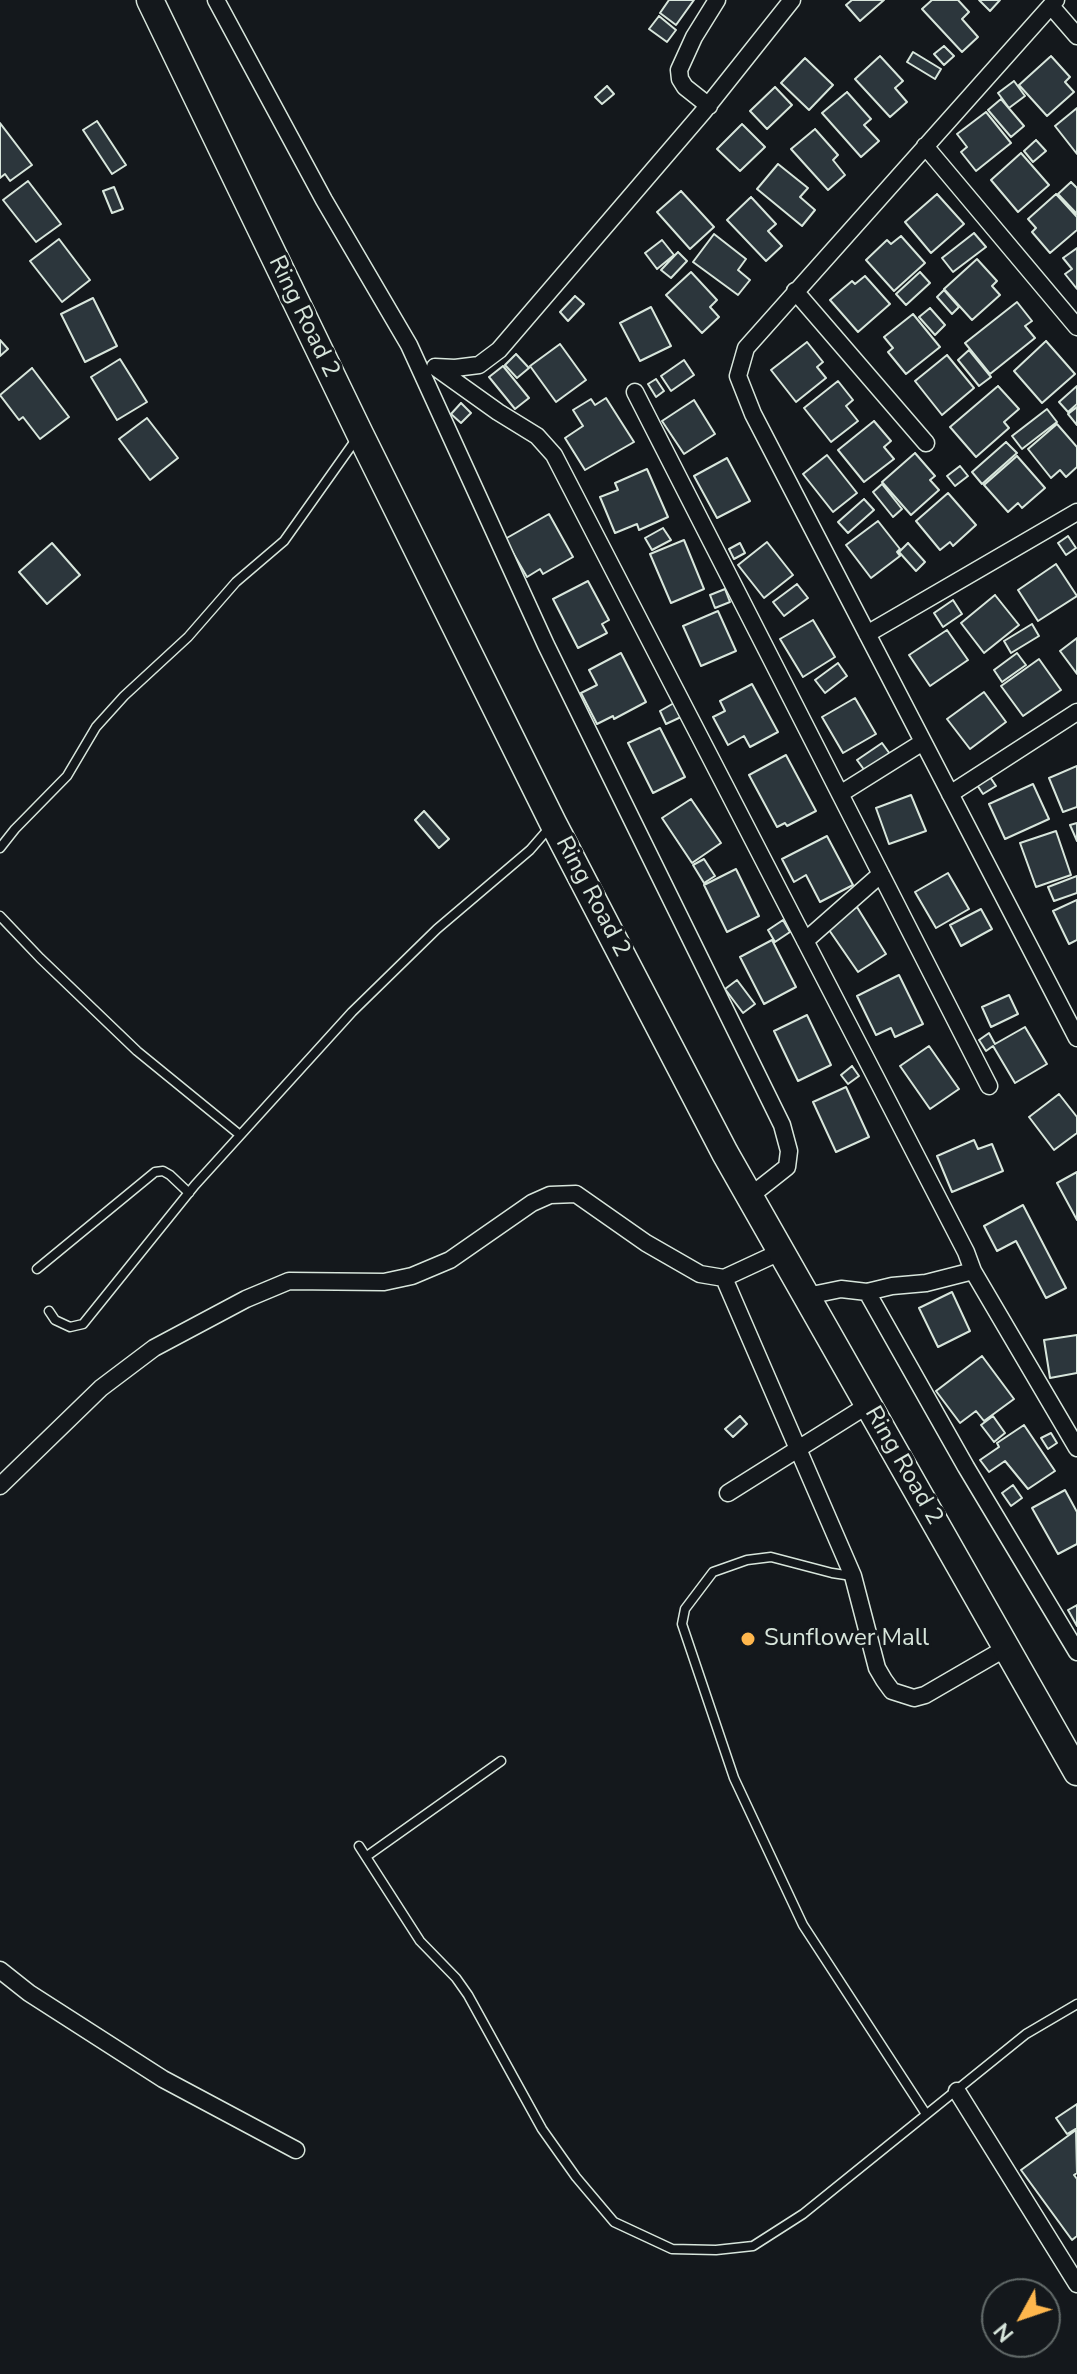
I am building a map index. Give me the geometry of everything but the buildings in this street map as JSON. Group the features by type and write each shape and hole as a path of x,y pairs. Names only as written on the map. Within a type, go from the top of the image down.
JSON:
{"main road":[{"name":"Ring Road 2","path":"150,0 553,823 749,1197 1077,1772"}],"street":[{"path":"216,0 324,200 409,345 546,645 782,1125 789,1151 787,1167 749,1197"},
{"path":"709,106 685,87 679,70 694,37 717,0"},
{"path":"435,367 479,365 499,350 709,106 792,0"},
{"path":"1077,36 1054,3 746,348 738,376 753,414 1077,1038"},
{"path":"925,146 1077,327"},
{"path":"795,291 926,443"},
{"path":"409,345 498,412 537,436 554,455 966,1252 973,1271 1077,1448"},
{"path":"635,392 989,1086"},
{"path":"867,634 1077,512"},
{"path":"950,794 1077,712"},
{"path":"840,794 923,742"},
{"path":"805,941 881,874"},
{"path":"0,1486 101,1388 154,1348 246,1299 289,1281 384,1282 412,1276 450,1260 532,1203 550,1195 576,1194 646,1243 700,1274 724,1278 780,1252"},
{"path":"807,1296 841,1289 867,1292 926,1283 973,1271"},
{"path":"724,1278 853,1576 877,1668 892,1691 914,1698 925,1695 1006,1648"},
{"path":"867,1292 966,1467 1077,1652"},
{"path":"728,1493 868,1405"},
{"path":"0,1970 29,1993 163,2079 296,2150"},
{"path":"957,2091 1070,2258 1077,2284"}],"lane":[{"path":"0,848 67,776 96,727 124,696 188,637 236,582 284,541 360,434"},
{"path":"49,1311 55,1320 70,1327 83,1324 189,1193 352,1012 437,929 530,850 553,823"},
{"path":"0,916 137,1051 240,1135"},
{"path":"37,1269 155,1172 163,1171 170,1175 189,1193"},
{"path":"853,1576 771,1557 747,1560 713,1572 685,1609 682,1624 734,1778 803,1925 926,2114"},
{"path":"367,1856 501,1761"},
{"path":"359,1846 410,1927 468,1995 542,2129 576,2177 614,2222 672,2249 716,2250 753,2246 803,2214 1026,2034 1077,2004"}],"place":[{"name":"Sunflower Mall","path":"748,1639"}]}
